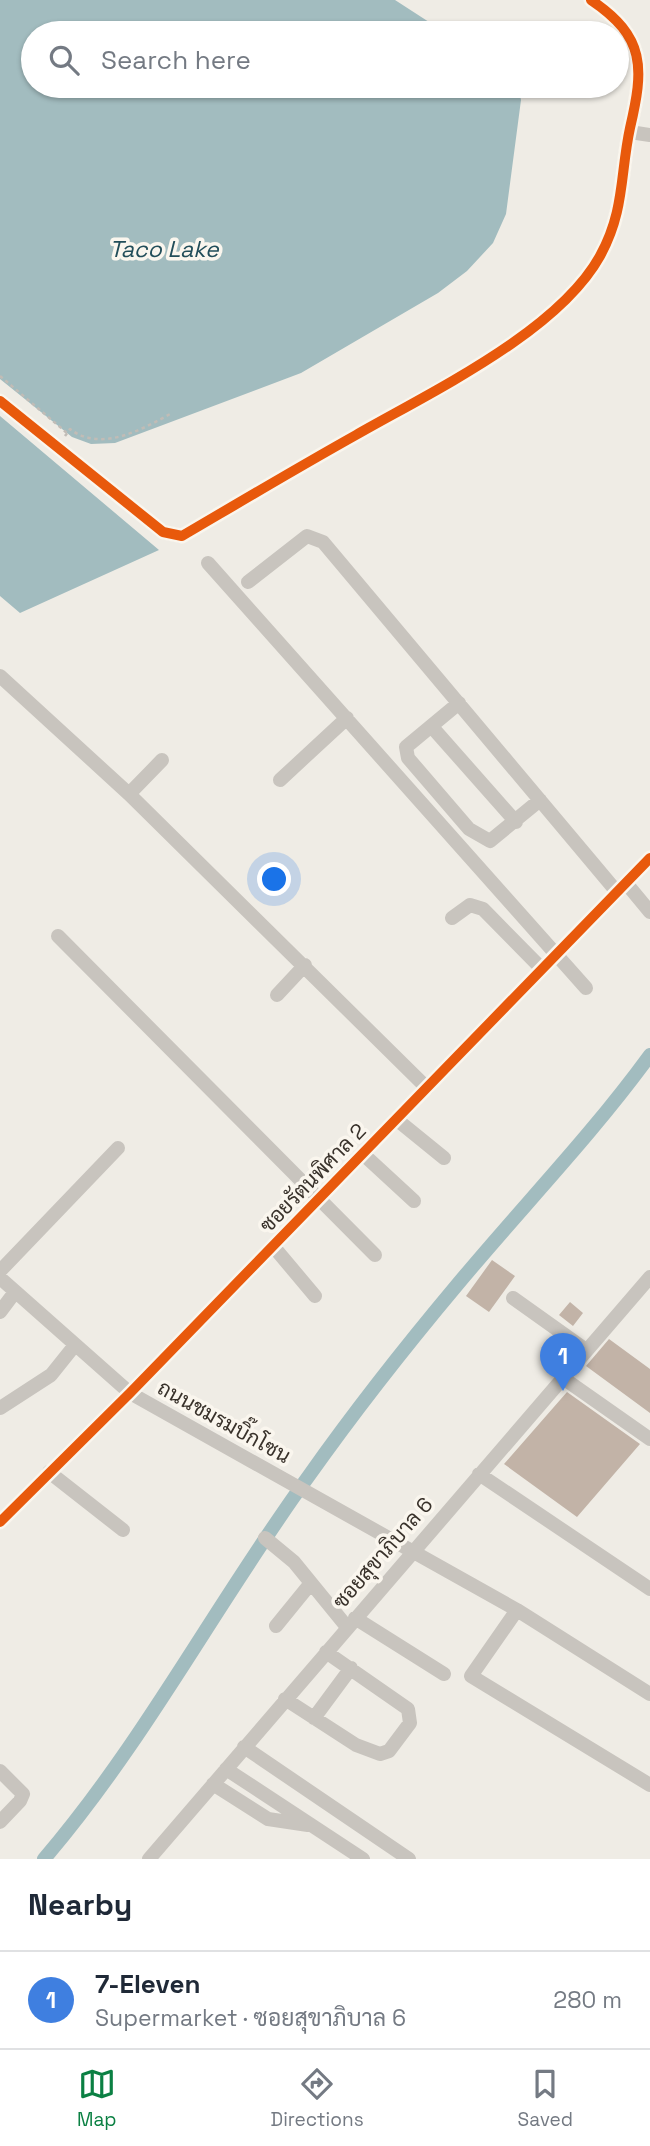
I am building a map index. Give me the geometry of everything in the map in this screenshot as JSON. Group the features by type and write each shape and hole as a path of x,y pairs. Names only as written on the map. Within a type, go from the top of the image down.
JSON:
{"street":[{"path":"591,0 619,21"},
{"path":"0,401 163,532 182,536 488,357 542,322 567,300 601,256 622,197 630,132 639,92 633,43 629,37"},
{"path":"630,132 650,135"},
{"path":"248,582 307,536 323,542 540,800 621,888 650,912"},
{"path":"208,563 586,988"},
{"path":"0,676 129,794 427,1088"},
{"path":"459,703 406,747 408,758 469,829 490,841 540,800"},
{"path":"280,780 347,719"},
{"path":"432,727 516,822"},
{"path":"129,794 162,760"},
{"name":"ซอยรัตนพิศาล 2","path":"0,1522 130,1393 650,858"},
{"path":"452,918 470,905 482,909 542,969"},
{"path":"58,936 375,1255"},
{"path":"277,995 305,965"},
{"path":"397,1119 444,1158"},
{"path":"0,1271 118,1148"},
{"path":"363,1154 414,1201"},
{"path":"273,1246 315,1296"},
{"name":"ซอยสุขาภิบาล 6","path":"149,1859 650,1276"},
{"name":"ถนนชมรมบิ๊กโซน","path":"0,1278 130,1393 517,1609 650,1694"},
{"path":"0,1312 15,1292"},
{"path":"513,1298 586,1350"},
{"path":"0,1408 51,1375 75,1345"},
{"path":"563,1378 650,1439"},
{"path":"49,1472 123,1530"},
{"path":"479,1474 650,1589"},
{"path":"265,1538 294,1562 311,1583 351,1622 444,1674"},
{"path":"276,1626 311,1583"},
{"path":"517,1609 471,1676 650,1785"},
{"path":"285,1699 370,1751 380,1754 389,1751 410,1723 408,1709 326,1652"},
{"path":"314,1718 351,1668"},
{"path":"244,1747 409,1859"},
{"path":"226,1769 363,1859"},
{"path":"0,1770 23,1794 20,1801 0,1822"},
{"path":"213,1784 268,1819 313,1826"}],"path":[{"path":"0,376 67,433 70,429 93,438 124,436 172,413"}],"water":[{"name":"Taco Lake","path":"0,0 395,0 427,21 21,21 21,98 521,98 506,214 493,243 467,271 438,293 301,373 115,443 91,444 72,437 0,379"},
{"path":"0,416 159,550 20,613 0,596"}],"building":[{"path":"492,1260 515,1276 489,1312 466,1296"},
{"path":"570,1302 583,1313 573,1326 559,1315"},
{"path":"609,1339 650,1369 650,1413 586,1366"},
{"path":"567,1392 640,1444 577,1517 504,1464"}],"waterway":[{"path":"44,1859 115,1767 325,1453 438,1308 580,1143 650,1055"}],"cycle path":[{"path":"591,0 616,21"},
{"path":"0,401 163,532 182,536 455,380 524,335 555,310 581,284 600,256 618,208 638,88 636,55 629,38"},
{"path":"0,1522 130,1393 650,858"}],"place":[{"name":"7-Eleven","path":"563,1391"}]}
